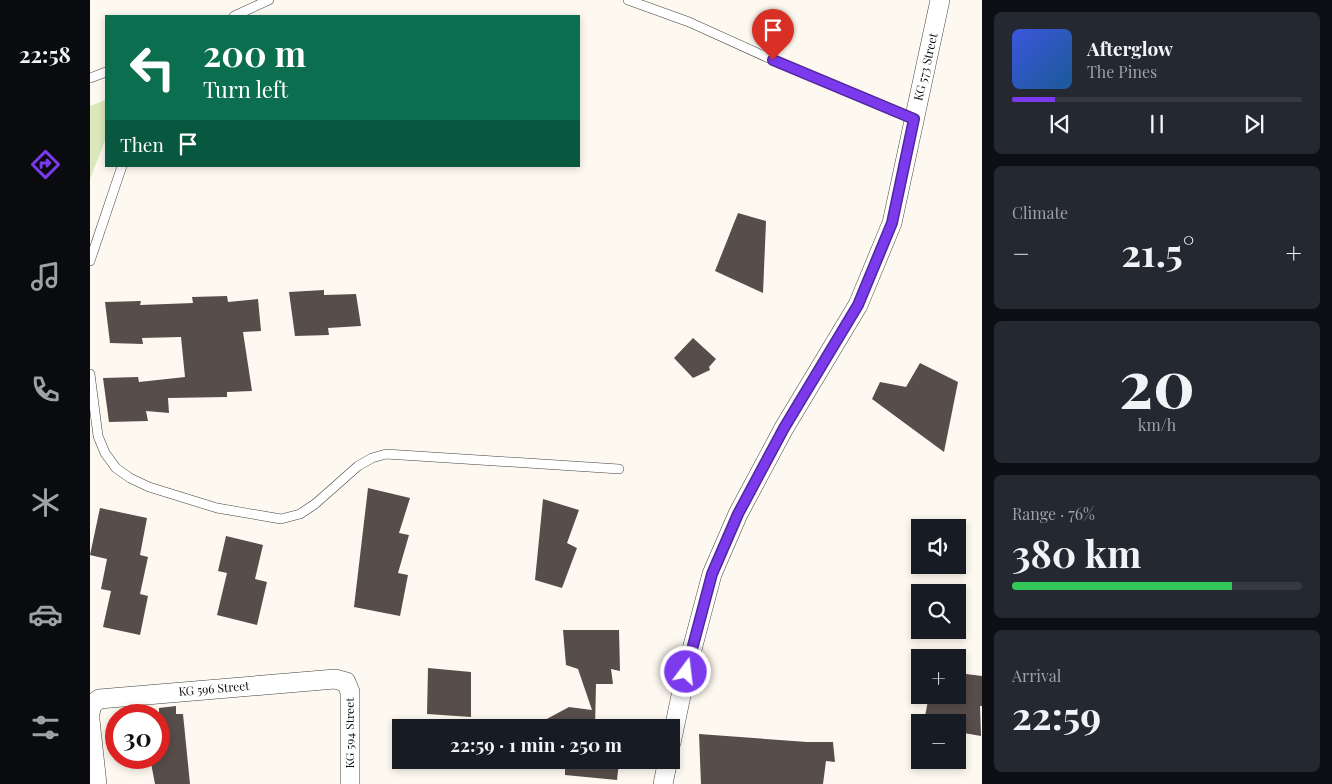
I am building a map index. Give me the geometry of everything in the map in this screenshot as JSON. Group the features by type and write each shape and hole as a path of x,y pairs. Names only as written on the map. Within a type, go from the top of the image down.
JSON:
{"street":[{"name":"KG 573 Street","path":"676,719 686,672 712,574 738,514 784,428 858,305 892,223 940,0"},
{"name":"KG 596 Street","path":"90,713 92,705 99,699 335,679 346,682"},
{"name":"KG 594 Street","path":"346,682 350,692 350,784"},
{"path":"90,720 97,784"},
{"path":"663,784 666,769"}],"lane":[{"path":"236,15 269,0"},
{"path":"628,0 689,22 773,60 914,119"},
{"path":"90,78 105,72"},
{"path":"90,261 122,167"},
{"path":"90,374 98,436 105,453 116,468 130,478 149,487 217,508 249,515 282,519 300,514 315,504 358,466 372,458 386,454 618,469"}],"green space":[{"path":"105,100 105,141 90,179 90,106"}],"building":[{"path":"738,213 766,221 763,293 715,271"},
{"path":"324,290 324,295 356,294 361,326 328,328 329,335 295,336 289,292"},
{"path":"227,296 228,302 258,299 261,331 243,332 252,391 227,392 227,397 168,398 169,413 146,411 148,421 109,422 103,378 138,377 139,382 185,377 181,337 142,338 143,344 110,343 105,302 141,301 140,305 193,303 192,297"},
{"path":"693,338 716,359 709,367 710,370 693,378 674,358"},
{"path":"920,363 958,382 944,452 872,399 880,382 906,387"},
{"path":"368,488 410,498 399,533 409,535 398,573 408,575 400,616 354,607"},
{"path":"543,499 579,510 567,543 577,548 562,588 535,580"},
{"path":"100,508 147,518 140,555 148,557 140,594 148,596 140,635 103,627 111,591 101,589 107,559 90,555"},
{"path":"226,536 263,545 255,579 267,582 257,625 217,615 227,573 218,571"},
{"path":"563,630 619,630 620,671 611,669 613,684 596,684 595,719 547,719 569,707 592,710 578,669 566,665"},
{"path":"428,668 471,672 471,717 427,714"},
{"path":"966,674 982,676 981,736 966,733 966,714 925,714 927,704 966,704"},
{"path":"176,706 176,714 183,714 190,784 155,784 152,769 170,769 170,707"},
{"path":"699,734 807,742 833,742 835,762 826,761 823,784 701,784"},
{"path":"565,769 618,769 617,780 565,775"}],"route":[{"path":"686,672 712,574 738,514 784,428 858,305 892,223 914,119 773,60"}]}
